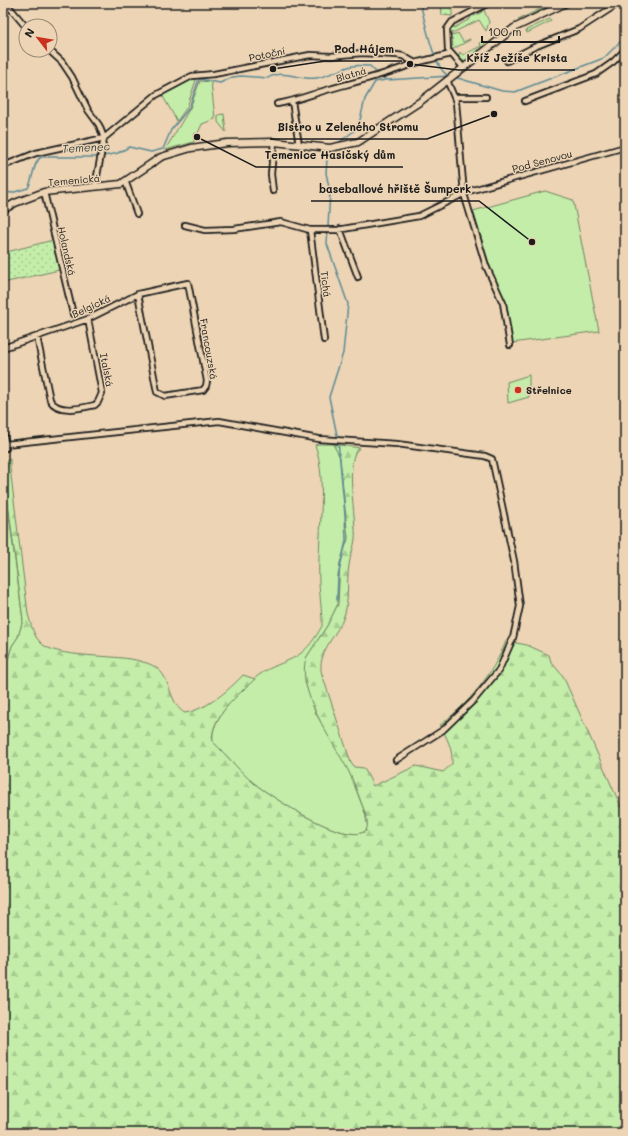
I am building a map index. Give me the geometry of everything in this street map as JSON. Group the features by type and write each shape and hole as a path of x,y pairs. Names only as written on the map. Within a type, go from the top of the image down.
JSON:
{"street":[{"path":"6,3 18,18"},
{"path":"462,69 447,46 447,30 452,22 489,3"},
{"name":"Temenická","path":"3,210 26,198 44,192 115,186 126,183 155,160 178,150 228,143 274,142 330,148 358,142 416,106 514,28 566,3"},
{"path":"507,61 534,47 579,29 619,3"},
{"path":"525,101 596,74 613,62 625,50"},
{"name":"Potoční","path":"3,166 36,153 104,138 156,95 192,76 214,74 310,55 331,56 362,53 397,55 403,56 415,63"},
{"path":"415,63 451,54"},
{"path":"58,58 72,77 88,110 99,125 104,138 99,157 95,187"},
{"name":"Blatná","path":"277,104 377,76 415,63"},
{"path":"449,79 455,97 464,194 486,266 503,304 510,345"},
{"path":"455,97 486,97"},
{"path":"292,101 299,145"},
{"path":"272,191 271,174 274,142"},
{"name":"Pod Senovou","path":"185,225 205,230 234,229 282,222 310,230 340,229 419,216 480,187 625,147"},
{"path":"126,183 137,214"},
{"name":"Holandská","path":"44,192 73,314"},
{"path":"340,229 358,277"},
{"name":"Tichá","path":"310,230 324,340"},
{"name":"Belgická","path":"3,348 88,319 138,294 188,283"},
{"name":"Francouzská","path":"138,294 157,392 165,396 198,391 206,386 207,381 188,283"},
{"name":"Italská","path":"37,337 52,405 60,409 95,405 102,393 88,319"},
{"path":"3,430 6,446 173,425 219,421 317,439 397,444 485,456 492,459 514,560 520,606 512,638 499,670 474,700 443,730 396,760"}],"green space":[{"path":"441,3 452,3 452,16 442,15"},
{"path":"552,3 559,3 518,20"},
{"path":"483,8 489,22 486,31 479,20 448,35 454,24 454,28 470,19 472,14 474,16 482,12 481,10"},
{"path":"550,19 551,21 527,33 526,30"},
{"path":"458,33 463,42 470,40 453,49 450,48 453,46 452,38 448,37"},
{"path":"484,41 485,44 464,61 458,58 460,52 463,55 481,46 480,43"},
{"path":"194,77 196,80 187,107 177,121 161,93"},
{"path":"200,81 211,82 215,119 202,124 198,133 194,134 194,142 165,150 190,108"},
{"path":"224,114 226,132 218,122 218,115"},
{"path":"545,191 573,200 599,331 512,343 504,299 492,273 473,211"},
{"path":"53,240 59,270 3,283 3,253"},
{"name":"Střelnice","path":"529,375 529,397 508,403 507,382"},
{"path":"333,444 340,457 348,539 340,563 338,604 327,626 306,658 305,682 315,712 349,771 365,813 368,827 366,831 356,834 343,832 328,827 312,820 281,802 253,782 213,742 213,733 221,714 244,687 264,672 297,656 305,650 322,626 319,585 321,475 315,445"},
{"path":"333,444 360,448 355,453 352,462 351,475 355,539 348,572 345,613 340,626 328,644 322,657 321,671 351,763 354,767 364,768 373,786 416,766 443,772 452,764 452,753 440,725 461,708 479,688 494,666 506,641 527,645 549,655 551,662 563,676 625,816 625,1133 3,1133 3,676 12,646 18,637 23,620 3,463 10,459 28,614 34,633 40,642 48,648 73,654 132,659 145,662 163,674 177,705 180,710 185,713 201,708 217,698 243,675 255,679 226,707 220,716 215,724 213,742 253,782 281,802 312,820 328,827 343,832 356,834 366,831 367,820 365,812 348,770 325,731 311,701 306,685 304,671 306,658 327,626 338,604 340,563 348,539 340,457"},
{"path":"3,471 23,620 18,637 12,646 3,676"}],"waterway":[{"path":"420,3 434,53 442,70 447,75"},
{"name":"Temenec","path":"454,77 502,91 515,92 604,58 625,37"},
{"name":"Temenec","path":"3,191 11,193 28,188 36,163 41,157 99,157 118,153 129,147 151,152 163,149 171,130 189,108 199,79 220,83 233,77 241,76 268,78 280,74 304,78 316,78 352,66 370,66 378,74"},
{"name":"Temenec","path":"381,76 387,80 450,76"},
{"path":"338,143 354,131 360,120 365,99 375,82 385,80"},
{"path":"331,149 327,159 326,173 330,192 327,244 348,304 343,353 329,397 338,440 345,515 346,541 338,576 337,600"}],"place":[{"name":"Kříž Ježíše Krista","path":"410,64"},
{"name":"Pod Hájem","path":"273,69"},
{"name":"Bistro u Zeleného Stromu","path":"494,114"},
{"name":"Temenice Hasičský dům","path":"197,137"},
{"name":"baseballové hřiště Šumperk","path":"532,242"},
{"name":"Střelnice","path":"518,390"}]}
